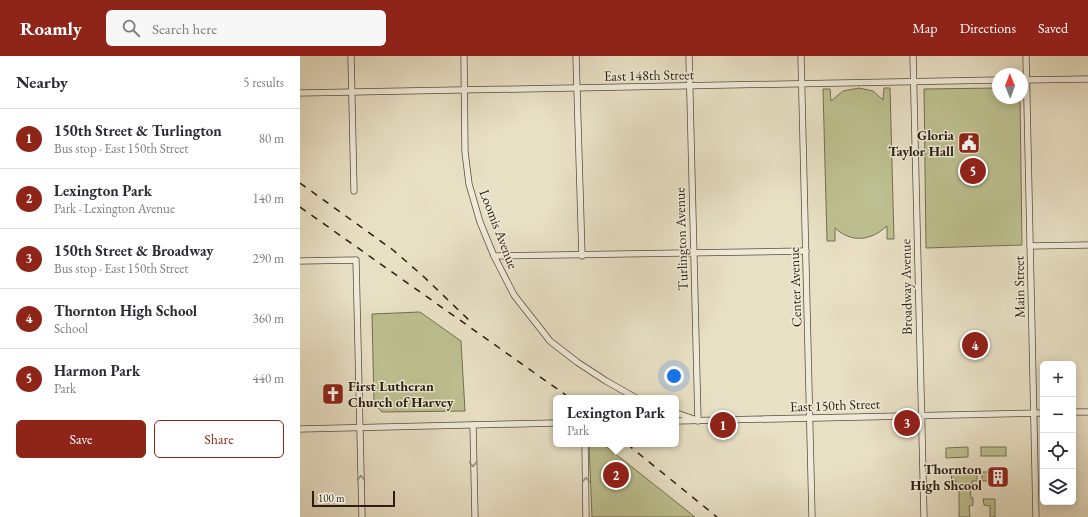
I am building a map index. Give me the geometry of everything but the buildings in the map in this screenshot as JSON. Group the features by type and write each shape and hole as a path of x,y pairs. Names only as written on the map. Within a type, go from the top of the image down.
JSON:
{"street":[{"path":"351,56 354,191"},
{"name":"Loomis Avenue","path":"464,56 465,152 469,184 480,222 494,256 514,295 550,341 577,362 631,395"},
{"path":"576,56 582,256"},
{"name":"Turlington Avenue","path":"689,56 698,420"},
{"name":"Center Avenue","path":"801,56 812,517"},
{"name":"Broadway Avenue","path":"913,56 924,517"},
{"name":"Main Street","path":"1025,68 1026,56"},
{"path":"1028,80 1088,79"},
{"name":"East 148th Street","path":"300,93 465,89 689,87 992,80"},
{"name":"Main Street","path":"1025,104 1030,246 1036,517"},
{"path":"1030,246 1088,245"},
{"path":"494,256 582,256 806,251"},
{"path":"300,261 356,260 362,517"},
{"path":"1076,412 1088,412"},
{"name":"East 150th Street","path":"679,421 1040,413"},
{"path":"679,414 698,420"},
{"path":"300,429 553,424"},
{"path":"472,425 474,517"},
{"path":"585,447 586,517"}],"green space":[{"path":"859,88 873,91 883,100 884,88 890,88 894,239 887,239 887,226 874,235 861,238 848,236 835,228 835,241 827,241 823,89 830,89 831,101 843,91"},
{"path":"992,88 992,104 1020,104 1022,245 926,248 924,89"},
{"path":"420,312 461,341 465,411 382,412 374,404 372,314"},
{"path":"589,447 607,447 695,517 592,517"},
{"path":"968,447 968,457 946,458 946,448"},
{"path":"981,447 1006,447 1006,456 981,456"},
{"path":"982,472 1004,472 1005,481 982,481"},
{"path":"951,473 977,473 977,481 972,481 972,484 970,484 973,505 969,506 970,517 959,517 959,486 956,485 956,481 952,482"},
{"path":"983,499 995,499 995,517 990,517 990,506 984,505"}],"railway":[{"path":"300,183 393,250 423,276 472,323"},
{"path":"300,207 566,395"},
{"path":"631,447 717,517"}],"place":[{"name":"Gloria Taylor Hall","path":"969,143"},
{"name":"Harmon Park","path":"973,171"},
{"name":"Thornton High School","path":"975,345"},
{"name":"First Lutheran Church of Harvey","path":"333,394"},
{"name":"150th Street & Broadway","path":"907,423"},
{"name":"150th Street & Turlington","path":"723,425"},
{"name":"Lexington Park","path":"616,475"},
{"name":"Thornton High Shcool","path":"998,477"}]}
